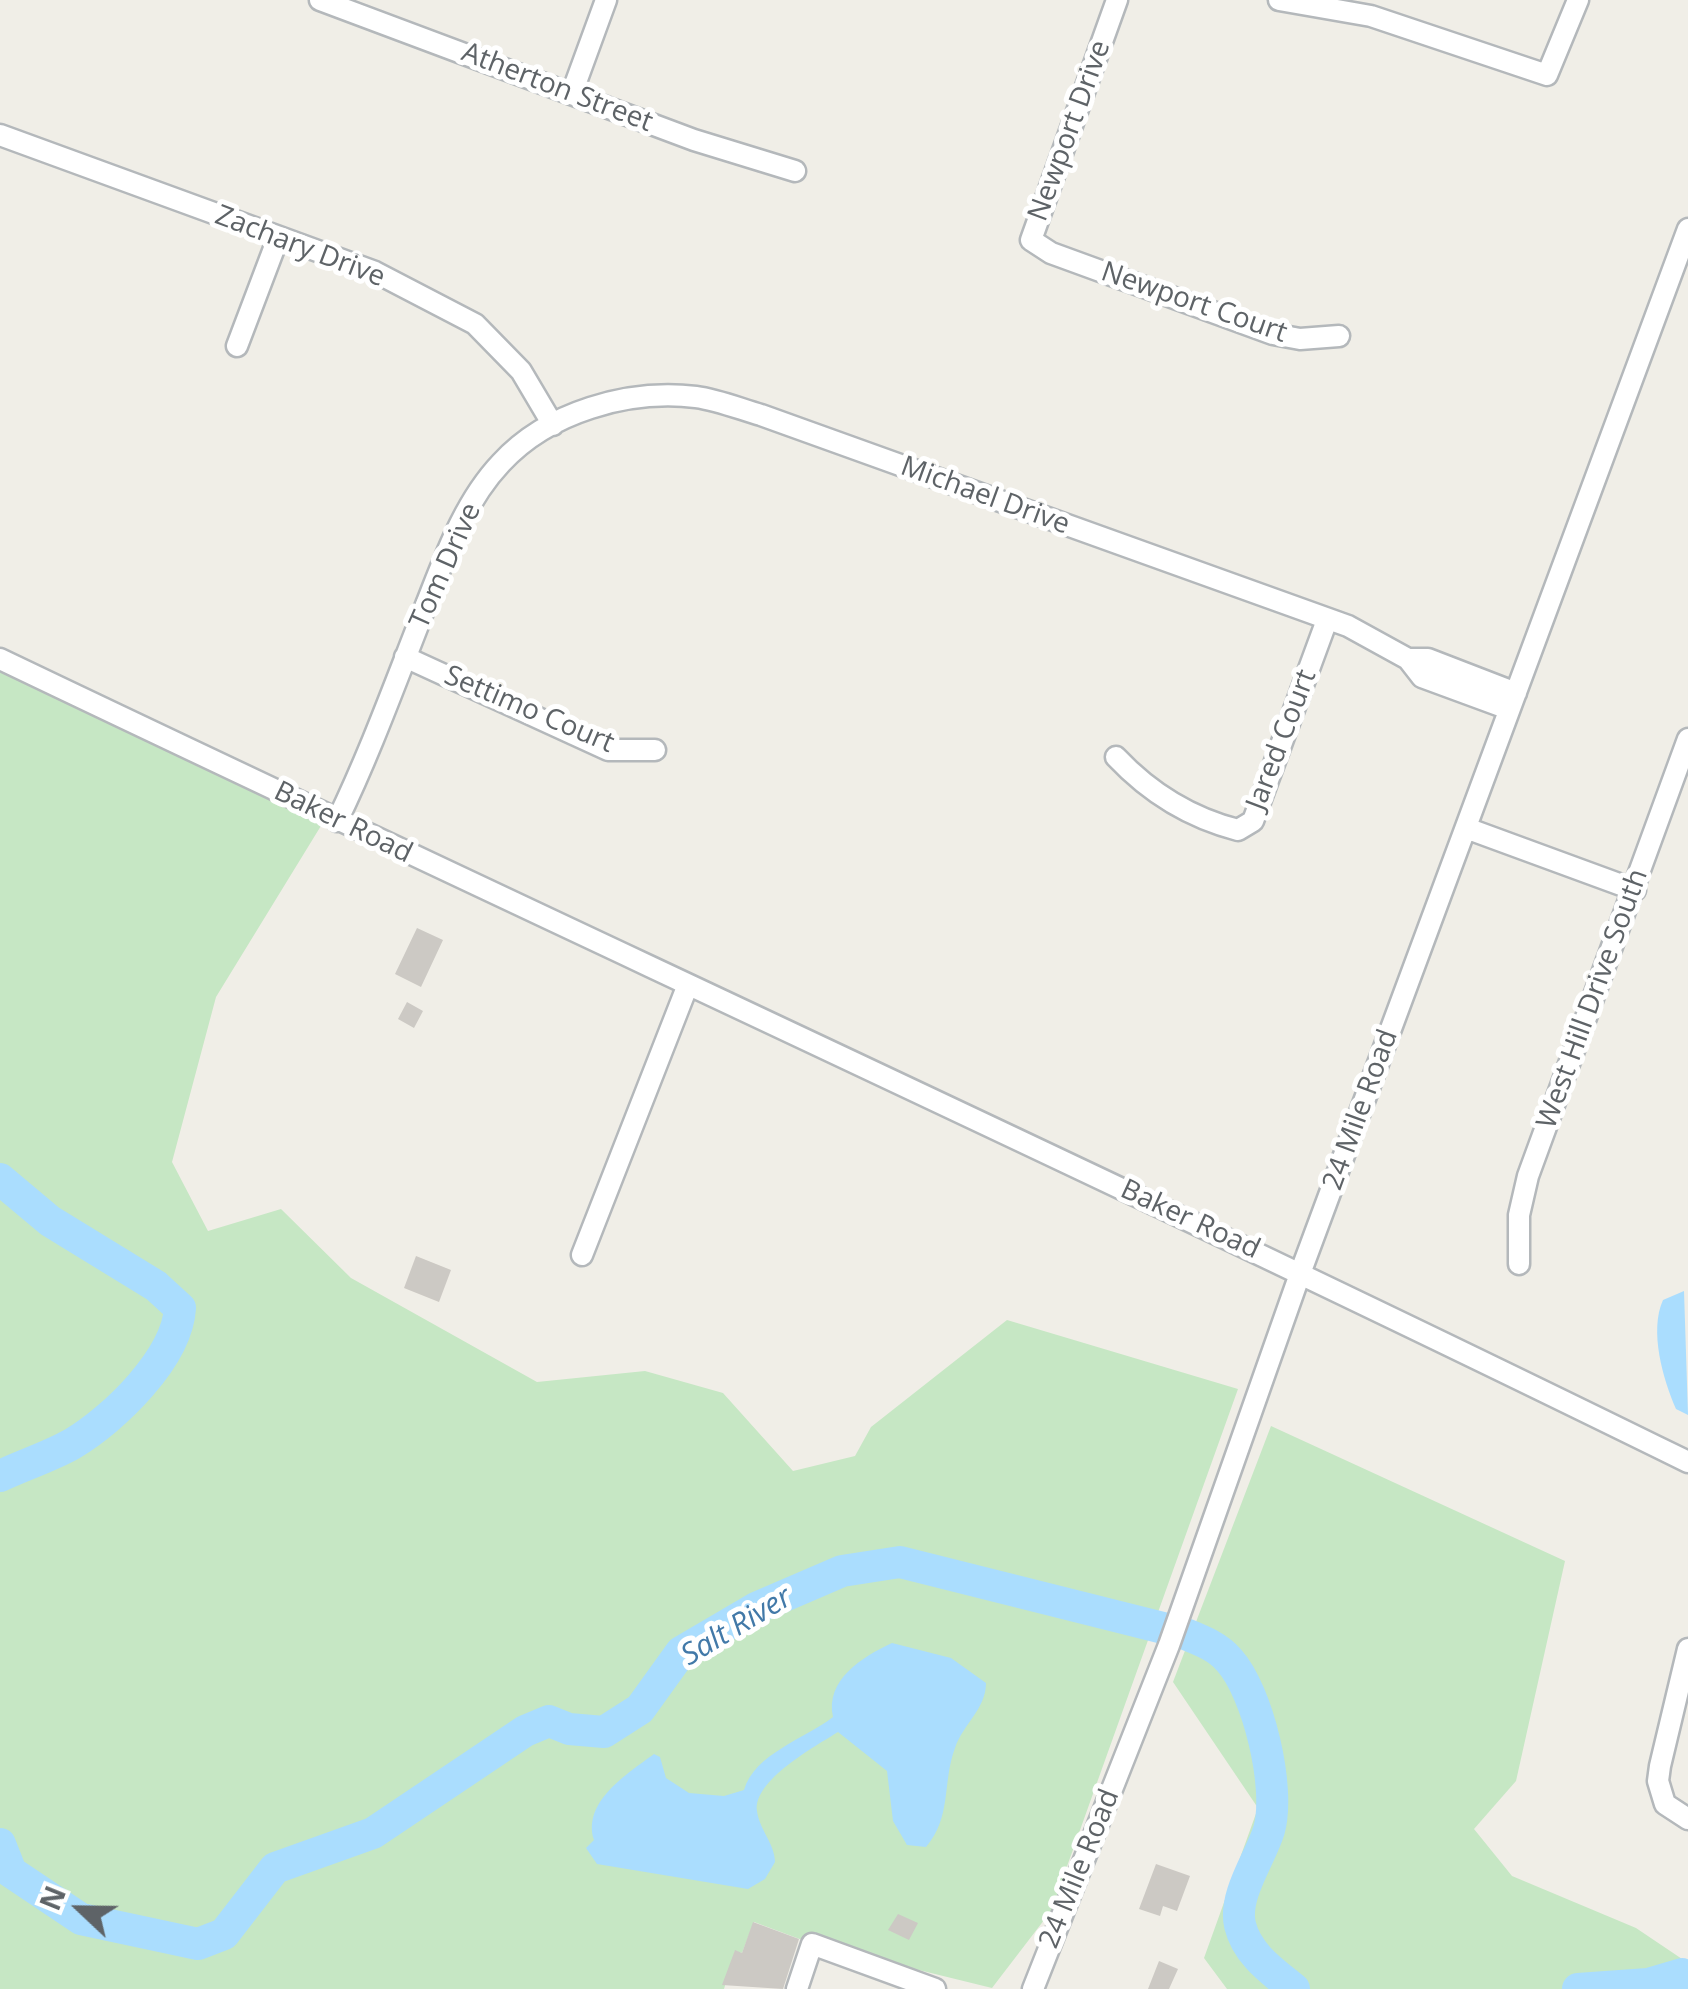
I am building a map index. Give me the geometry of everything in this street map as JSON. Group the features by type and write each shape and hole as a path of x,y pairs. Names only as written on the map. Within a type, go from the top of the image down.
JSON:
{"street":[{"name":"Atherton Street","path":"320,0 694,140 795,172"},
{"path":"572,92 606,0"},
{"name":"Newport Drive","path":"1050,253 1031,240 1117,0"},
{"path":"1279,0 1371,16 1547,75 1578,0"},
{"name":"Zachary Drive","path":"0,135 375,272 474,324 521,371 553,426"},
{"name":"24 Mile Road","path":"1033,1989 1169,1645 1301,1272 1688,229"},
{"path":"236,346 278,238"},
{"name":"Newport Court","path":"1050,253 1272,334 1300,339 1339,336"},
{"name":"Michael Drive","path":"553,426 602,404 655,395 699,397 762,415 1327,620 1408,659 1428,658 1513,701"},
{"name":"Tom Drive","path":"337,821 474,499 500,463 534,434 553,426"},
{"name":"Jared Court","path":"1116,757 1142,784 1208,822 1238,830 1252,821 1327,620"},
{"name":"Settimo Court","path":"406,657 608,750 655,750"},
{"name":"Baker Road","path":"0,660 687,987 1301,1272 1688,1462"},
{"name":"West Hill Drive South","path":"1519,1264 1520,1215 1528,1176 1688,739"},
{"path":"1466,828 1635,890"},
{"path":"582,1255 687,987"},
{"path":"1688,1648 1658,1782 1664,1804 1688,1819"},
{"path":"798,1989 812,1944 935,1989"}],"green space":[{"path":"0,656 327,816 216,997 172,1162 208,1231 281,1209 351,1278 537,1382 645,1371 723,1393 793,1471 855,1456 871,1427 1007,1320 1238,1389 1051,1911 992,1988 813,1944 754,1922 742,1953 735,1951 724,1989 0,1989"},
{"path":"1271,1426 1565,1561 1516,1781 1474,1829 1512,1876 1636,1928 1688,1963 1688,1989 1227,1989 1204,1958 1258,1808 1173,1682"}],"water":[{"path":"1684,1291 1688,1415 1676,1409 1662,1370 1657,1326 1663,1300"},
{"path":"892,1643 951,1658 986,1683 982,1701 955,1748 940,1824 926,1847 907,1845 893,1821 887,1771 838,1732 788,1765 758,1799 757,1811 775,1862 765,1879 748,1889 597,1864 586,1848 594,1840 592,1826 601,1801 654,1754 660,1757 666,1778 689,1793 724,1796 744,1790 758,1766 833,1717 835,1692 848,1671"}],"building":[{"path":"417,928 443,940 421,987 395,974"},
{"path":"407,1002 423,1011 414,1028 398,1019"},
{"path":"416,1256 451,1270 439,1302 404,1288"},
{"path":"1156,1864 1190,1876 1177,1911 1163,1906 1160,1916 1139,1909"},
{"path":"898,1914 918,1923 909,1940 888,1930"},
{"path":"753,1922 799,1939 783,1989 722,1985 735,1950 742,1953"},
{"path":"1159,1961 1178,1969 1169,1989 1148,1989"}],"waterway":[{"name":"Salt River","path":"0,1179 50,1221 156,1286 180,1308 168,1347 124,1403 72,1444 0,1476"},
{"name":"Salt River","path":"0,1844 11,1872 81,1919 198,1944 224,1934 275,1868 373,1833 525,1731 549,1721 569,1729 604,1732 640,1709 681,1652 756,1608 842,1571 900,1562 1183,1633 1214,1647 1229,1660 1240,1675 1258,1717 1272,1790 1269,1830 1240,1901 1240,1925 1254,1953 1294,1989"},
{"name":"Salt River","path":"1578,1989 1648,1984 1682,1974 1688,1978"}]}
